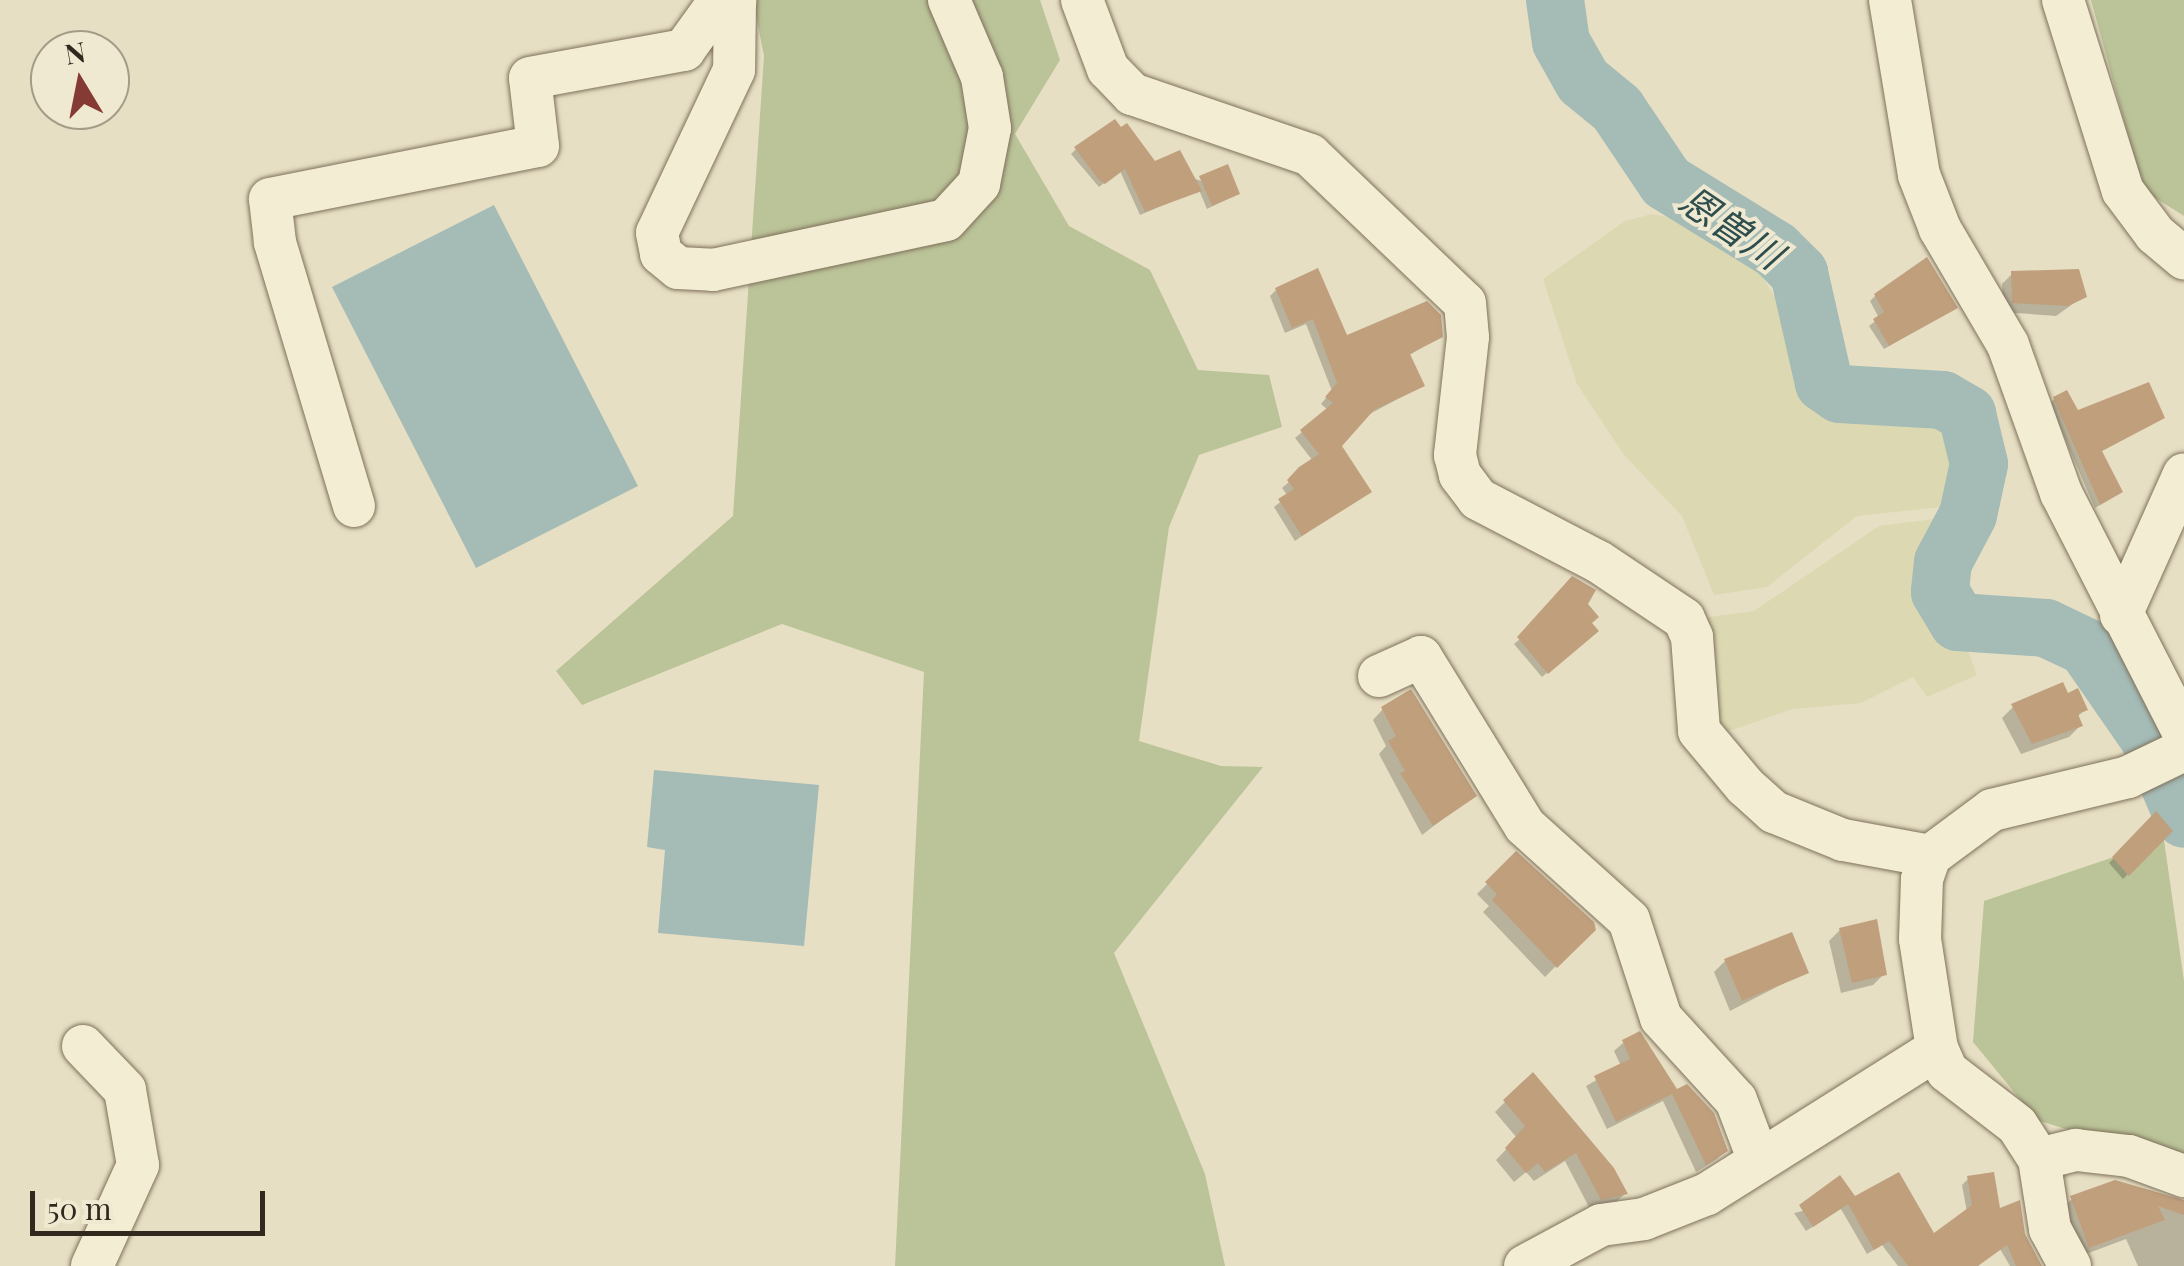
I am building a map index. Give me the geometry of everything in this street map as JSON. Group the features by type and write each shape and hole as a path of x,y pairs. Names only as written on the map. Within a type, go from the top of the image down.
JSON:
{"street":[{"path":"354,506 274,242 270,199 538,146 530,78 684,50 715,7 735,2 734,70 657,233 661,254 678,268 714,270 946,220 980,184 990,128 982,78 949,0"},
{"path":"1082,0 1108,69 1132,94 1310,155 1465,303 1468,337 1455,455 1460,475 1478,499 1599,562 1684,619 1692,637 1699,732 1745,786 1774,812 1843,840 1930,856"},
{"path":"1890,0 1928,200 2008,345 2061,494 2125,606 2173,751 1992,810 1930,856 1922,879 1920,938 1937,1049 1947,1071 2017,1125 2039,1158 2050,1229 2070,1266"},
{"path":"2063,0 2123,191 2155,234 2184,258"},
{"path":"1891,146 1898,177 1912,196 1928,200"},
{"path":"2125,606 2184,474"},
{"path":"2125,606 2184,673"},
{"path":"1379,676 1421,657 1525,826 1628,920 1661,1018 1736,1100 1759,1161"},
{"path":"83,1046 125,1090 138,1165 92,1266"},
{"path":"1525,1266 1601,1224 1644,1219 1707,1194 1937,1049"},
{"path":"2039,1158 2076,1150 2129,1156 2184,1176"}],"shaded area":[{"path":"1652,214 1678,219 1753,262 1775,297 1796,365 1824,410 1910,414 1945,422 1960,459 1950,500 1940,507 1857,516 1767,587 1714,595 1682,516 1624,455 1577,384 1543,279 1625,221"},
{"path":"1942,518 1918,564 1917,587 1925,613 1953,643 1966,646 1977,675 1927,697 1913,677 1861,703 1792,709 1718,735 1701,618 1754,611 1879,526"}],"green space":[{"path":"753,0 1040,0 1060,60 1015,134 1069,226 1150,270 1198,370 1269,375 1282,427 1199,455 1169,527 1139,741 1221,766 1263,767 1114,953 1205,1174 1225,1266 895,1266 924,672 782,624 582,705 556,671 733,516 764,56"},
{"path":"2091,0 2184,0 2184,216 2143,190"},
{"path":"2164,840 2184,981 2184,1166 2037,1120 1973,1042 1984,901"}],"water":[{"path":"494,205 638,486 476,568 332,287"},
{"path":"654,770 819,785 804,946 658,933 665,850 647,847"}],"building":[{"path":"1115,119 1121,127 1127,123 1155,161 1180,150 1202,191 1145,212 1125,169 1105,184 1099,180 1074,147"},
{"path":"1228,164 1240,194 1212,206 1199,176"},
{"path":"1927,257 1958,308 1889,346 1873,319 1884,312 1874,294"},
{"path":"1318,268 1347,335 1427,301 1441,315 1443,337 1410,354 1425,386 1374,410 1342,446 1372,492 1302,536 1278,499 1294,489 1287,480 1319,454 1300,430 1333,403 1325,397 1337,383 1313,319 1292,328 1275,288"},
{"path":"2079,269 2087,297 2068,306 2012,303 2011,271"},
{"path":"2149,382 2165,418 2102,451 2123,492 2100,505 2053,397 2067,390 2078,410"},
{"path":"1572,576 1596,590 1588,604 1599,617 1592,623 1599,631 1548,674 1517,637"},
{"path":"2063,682 2068,693 2078,688 2088,710 2078,714 2083,726 2032,744 2011,704"},
{"path":"1411,689 1477,796 1433,826 1400,773 1405,771 1388,741 1396,736 1381,707"},
{"path":"2156,811 2173,831 2129,876 2112,857"},
{"path":"1516,851 1594,922 1596,930 1557,968 1492,900 1497,894 1485,882"},
{"path":"1877,919 1887,975 1852,983 1839,928"},
{"path":"1792,932 1809,973 1742,1001 1724,959"},
{"path":"1640,1031 1677,1089 1687,1084 1714,1113 1728,1151 1706,1165 1672,1094 1616,1122 1594,1076 1630,1059 1622,1040"},
{"path":"1533,1072 1614,1168 1628,1194 1601,1200 1576,1153 1545,1172 1538,1163 1526,1173 1505,1148 1525,1126 1503,1100"},
{"path":"1899,1172 1934,1233 1972,1205 1967,1176 1994,1172 2000,1208 2020,1200 2025,1234 2042,1266 2016,1266 2007,1245 1978,1266 1908,1266 1889,1241 1874,1250 1848,1204 1813,1227 1799,1205 1840,1175 1855,1196"},
{"path":"2115,1180 2184,1200 2184,1215 2158,1206 2165,1220 2089,1248 2070,1196"}],"waterway":[{"name":"恩曽川","path":"1555,0 1561,42 1583,81 1617,109 1666,182 1776,250 1799,273 1824,383 1840,394 1943,400 1967,414 1979,464 1968,515 1943,562 1940,592 1958,622 2046,628 2086,647 2149,738 2184,819"}]}
